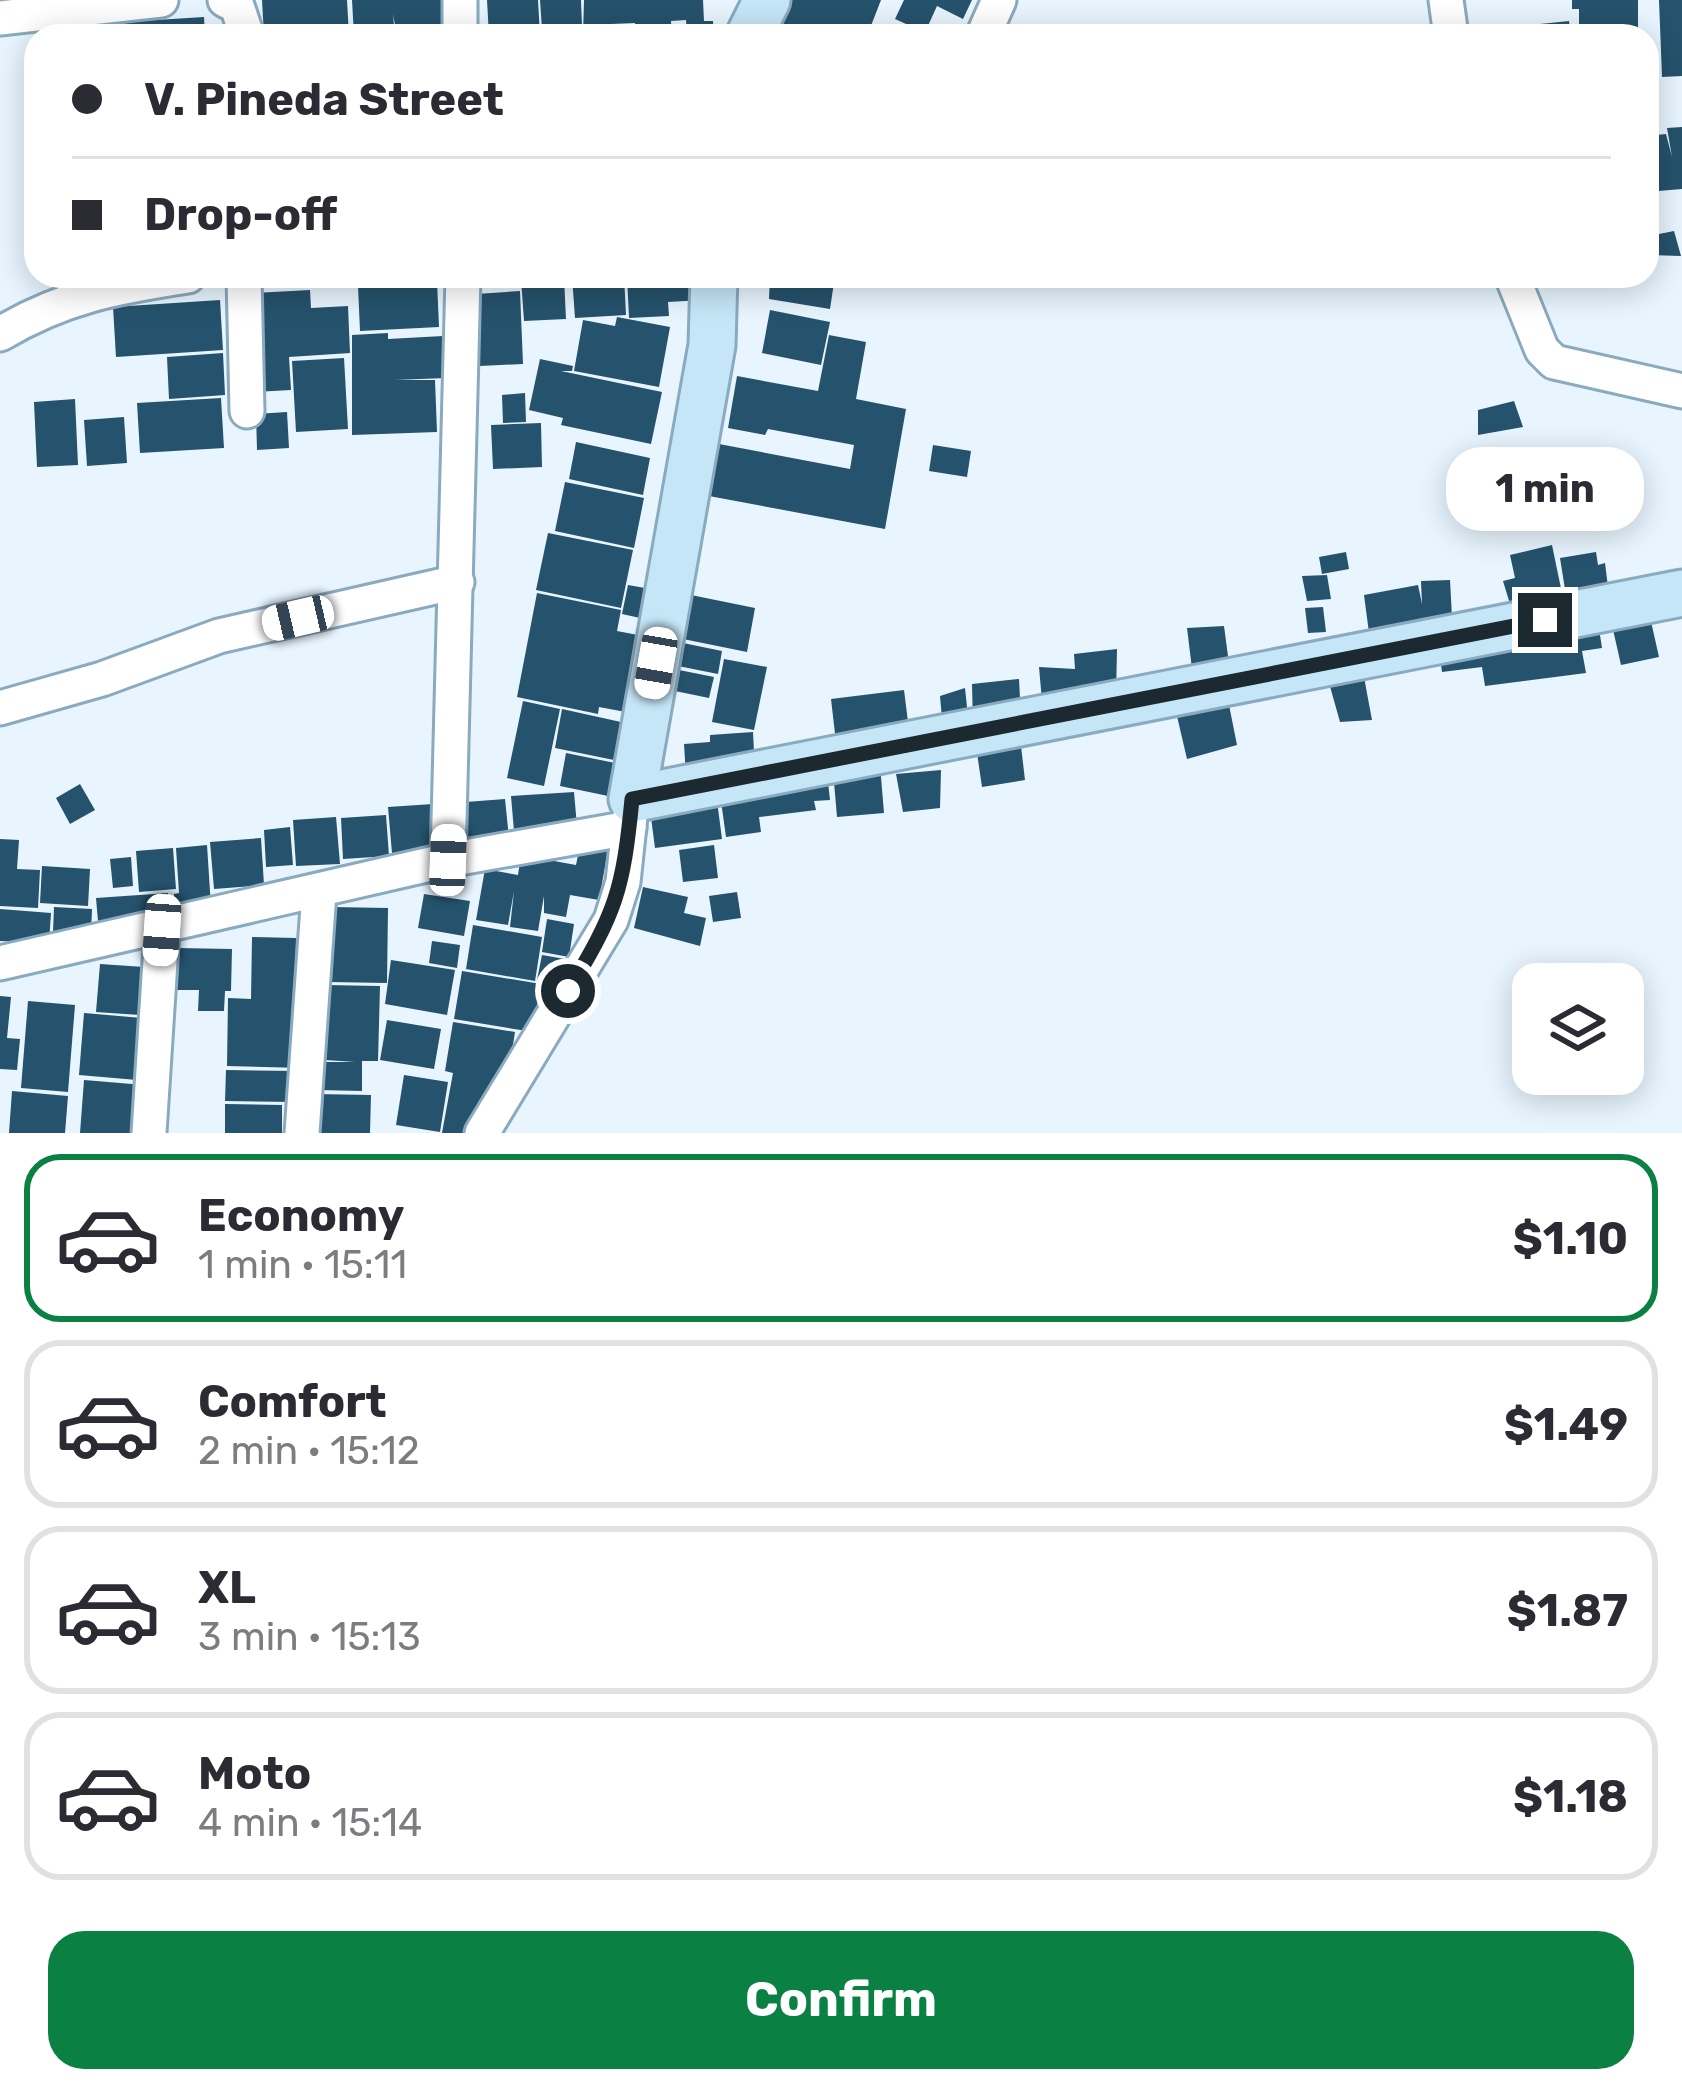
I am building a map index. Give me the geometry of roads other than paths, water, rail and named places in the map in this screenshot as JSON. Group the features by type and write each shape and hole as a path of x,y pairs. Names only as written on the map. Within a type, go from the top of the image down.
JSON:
{"street":[{"path":"0,18 161,0"},
{"path":"225,0 237,7 243,24"},
{"path":"0,334 42,309 111,288"},
{"path":"244,288 247,411"},
{"path":"448,860 464,288"},
{"path":"482,1133 611,920 623,882 630,813 712,345 714,288"},
{"path":"1517,288 1542,350 1554,362 1682,391"},
{"path":"0,708 102,679 219,636 458,582"},
{"path":"0,963 162,930 630,813 1682,592"},
{"path":"302,1133 319,892"},
{"path":"149,1133 162,930"}]}
